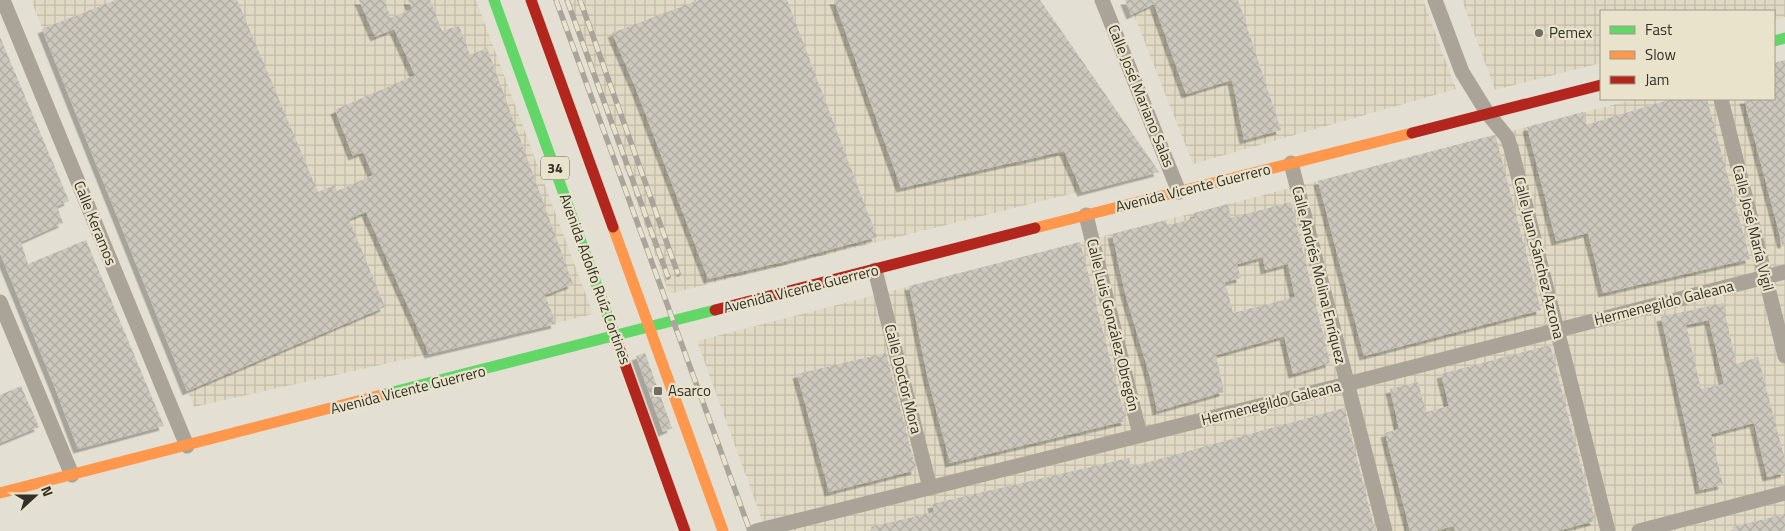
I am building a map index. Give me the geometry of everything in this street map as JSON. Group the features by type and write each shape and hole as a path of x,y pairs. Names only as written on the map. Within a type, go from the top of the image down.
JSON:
{"main road":[{"name":"Avenida Adolfo Ruíz Cortines","path":"494,0 686,531"},
{"name":"34","path":"531,0 723,531"},
{"name":"Avenida Vicente Guerrero","path":"0,493 1600,85"}],"street":[{"name":"Calle Keramos","path":"4,0 187,446"},
{"name":"Calle José Mariano Salas","path":"1102,0 1179,192"},
{"name":"Calle Juan Sánchez Azcona","path":"1436,0 1462,72 1488,114 1507,137 1512,148 1608,531"},
{"name":"Calle José María Vigil","path":"1721,100 1785,356"},
{"name":"Calle Andrés Molina Enríquez","path":"1291,163 1385,531"},
{"name":"Calle Luis González Obregón","path":"1086,215 1140,435"},
{"name":"Calle Doctor Mora","path":"875,270 930,488"},
{"name":"Hermenegildo Galeana","path":"756,531 1347,384 1785,272"},
{"path":"0,302 72,475"},
{"path":"1638,531 1785,493"}],"shaded area":[{"path":"31,0 476,0 593,314 429,354 194,407"},
{"path":"565,0 1040,0 1159,172 669,294"},
{"path":"1128,0 1423,0 1456,89 1193,164"},
{"path":"1462,0 1785,0 1785,17 1775,20 1775,10 1600,10 1600,63 1495,90"},
{"path":"1785,60 1785,531 766,531 697,341 1632,100 1775,100 1775,63"}],"building":[{"path":"116,0 237,0 318,192 335,185 337,191 373,175 363,152 353,156 335,110 415,75 394,29 375,37 359,0 384,0 391,18 412,9 408,0 430,0 442,31 459,26 470,55 487,48 573,284 545,295 556,324 429,354 366,212 349,219 385,307 187,391 42,29"},
{"path":"699,0 787,0 877,237 783,262 708,279 636,89 612,33"},
{"path":"834,0 1040,0 1159,172 1082,192 1064,151 901,188"},
{"path":"1125,0 1238,0 1281,130 1244,140 1232,80 1186,94 1154,4 1131,15"},
{"path":"0,37 69,201 57,206 63,223 21,242 28,264 86,240 164,426 78,449 0,253"},
{"path":"1785,60 1785,244 1782,244 1744,100 1775,100 1775,63"},
{"path":"1669,100 1707,100 1750,259 1603,293 1588,233 1556,241 1527,127 1583,112 1586,125"},
{"path":"1494,135 1541,310 1364,356 1318,181"},
{"path":"1291,202 1330,363 1293,374 1284,336 1216,355 1224,392 1157,411 1150,377 1125,293 1112,234 1166,220 1167,226 1195,218 1194,213 1228,204 1231,218","holes":["1263,257 1265,270 1288,264 1295,297 1233,313 1225,282 1241,278 1237,264"]},
{"path":"1080,242 1126,421 950,463 927,375 909,286"},
{"path":"1723,303 1736,364 1758,357 1785,460 1785,473 1767,477 1754,423 1711,434 1723,485 1700,490 1661,317","holes":["1709,320 1724,384 1701,389 1686,325"]},
{"path":"1550,345 1595,521 1557,531 1455,531 1454,526 1434,531 1410,531 1385,433 1399,429 1390,389 1418,382 1426,412 1449,406 1441,374"},
{"path":"645,353 672,428 663,432 636,356"},
{"path":"886,353 916,470 829,492 797,374"},
{"path":"21,386 39,427 0,443 0,395"},
{"path":"1344,408 1375,531 872,531 871,527 934,512 932,504 1129,458 1131,467"},
{"path":"1785,514 1785,531 1733,531 1733,527"}],"railway":[{"path":"556,0 750,531"},
{"path":"567,0 668,277"},
{"path":"580,0 678,274"}],"traffic: fast":[{"path":"494,0 616,339"},
{"path":"1775,41 1785,38"},
{"path":"381,395 715,310"}],"traffic: slow":[{"path":"1035,228 1412,133"},
{"path":"613,227 723,531"},
{"path":"0,493 381,395"}],"traffic: jam":[{"path":"531,0 613,227"},
{"path":"1412,133 1600,85"},
{"path":"715,310 1035,228"},
{"path":"616,339 685,531"}],"place":[{"name":"Pemex","path":"1539,33"},
{"name":"Asarco","path":"658,391"}]}
